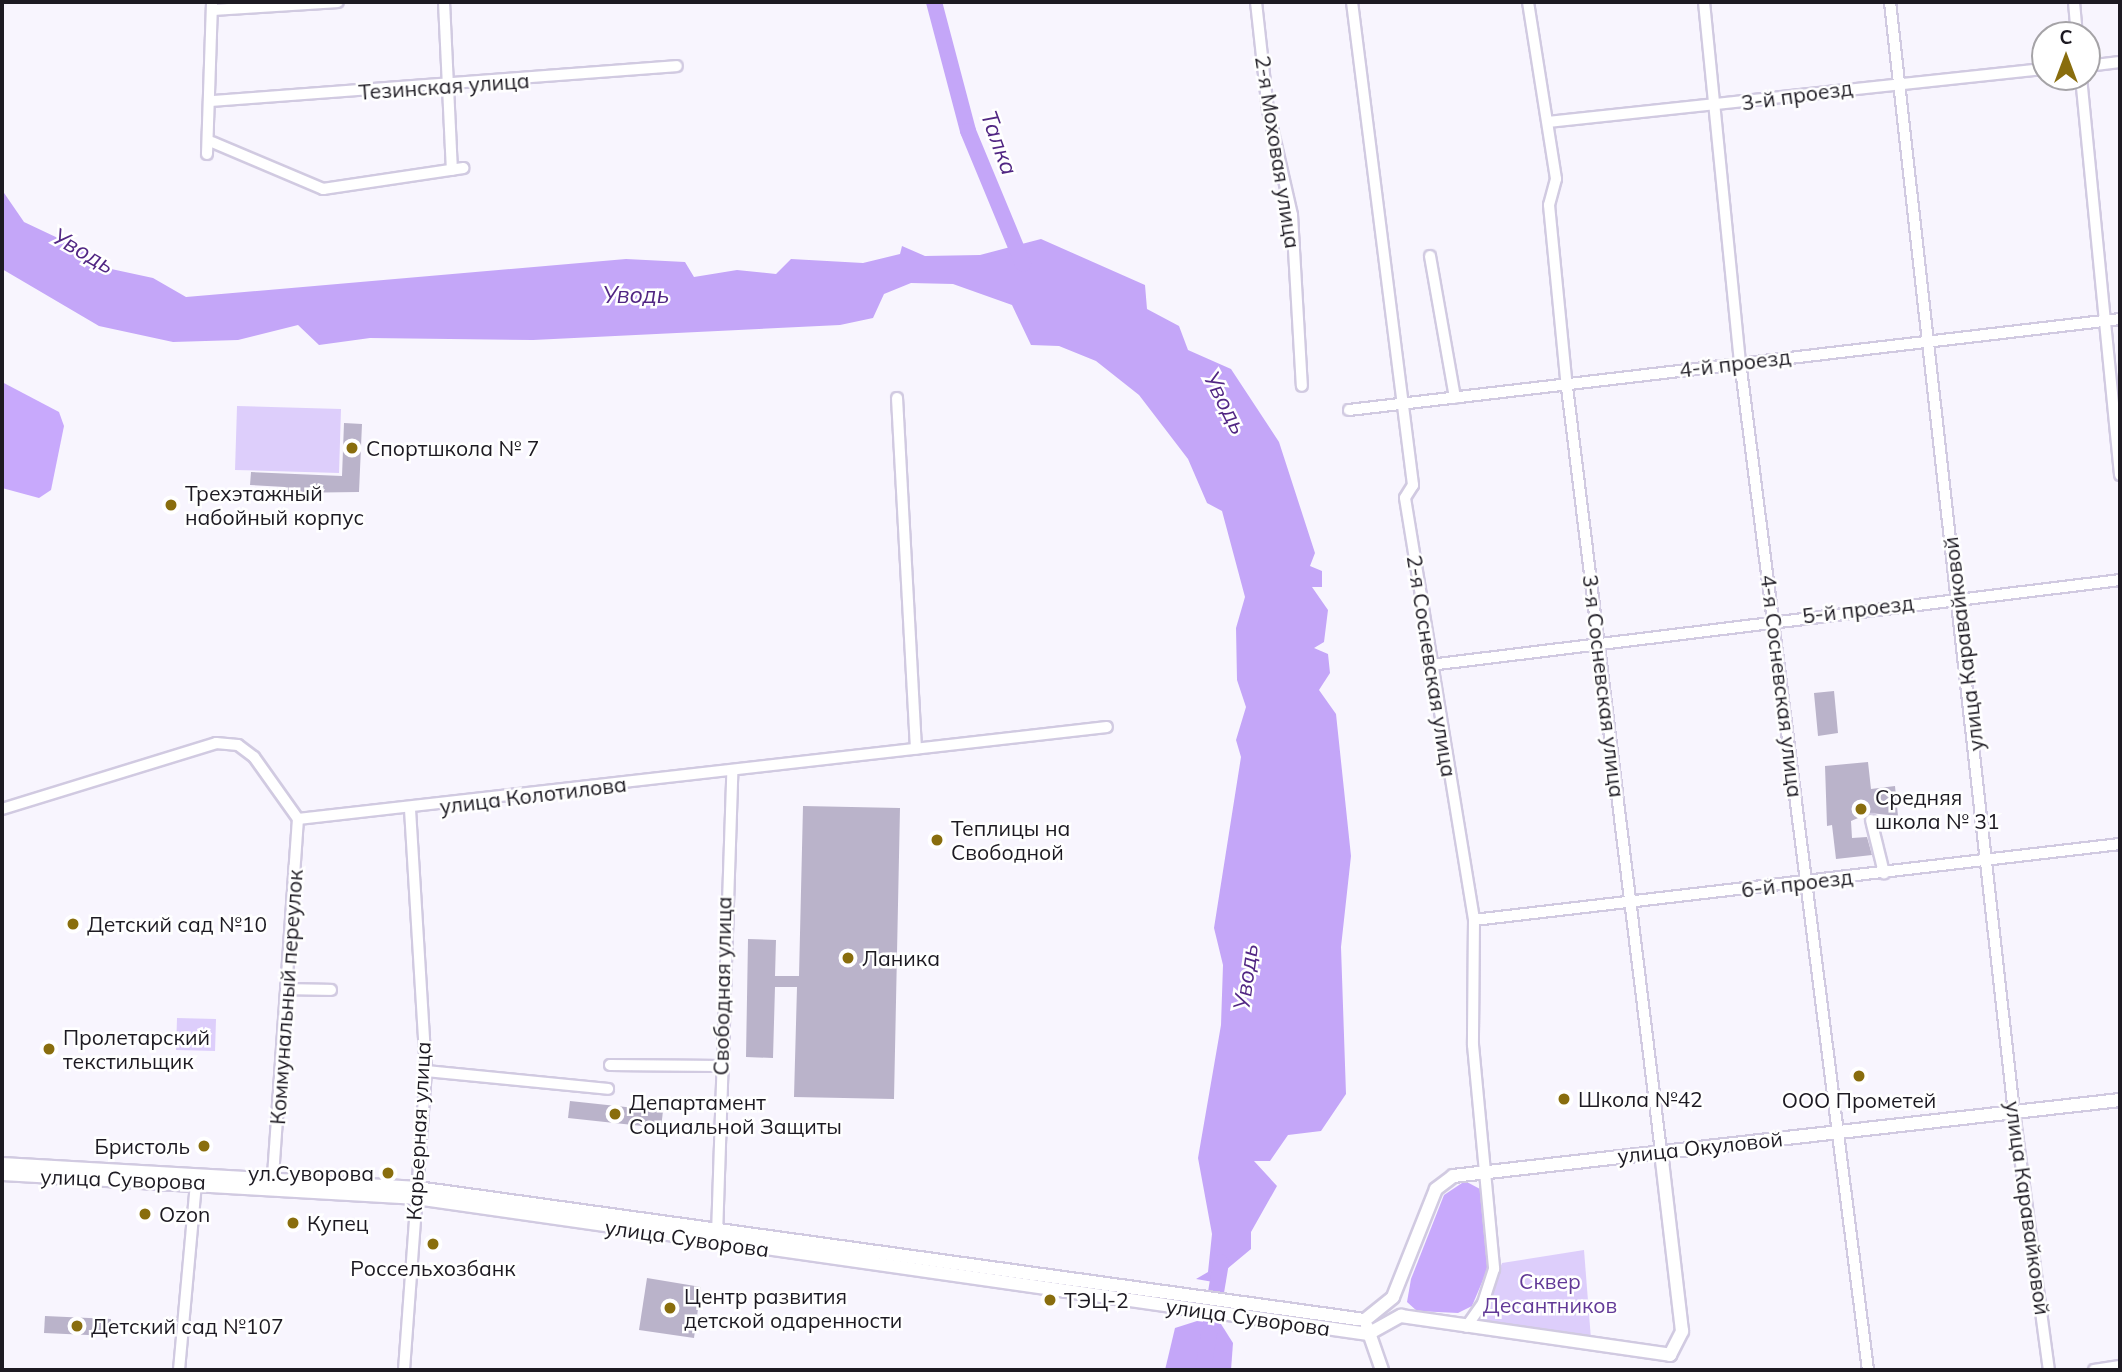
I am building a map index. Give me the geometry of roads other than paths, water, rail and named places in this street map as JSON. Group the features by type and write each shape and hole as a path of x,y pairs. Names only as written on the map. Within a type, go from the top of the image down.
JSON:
{"main road":[{"name":"улица Окуловой","path":"1365,1320 1398,1289 1436,1189 1453,1176 1484,1170 2120,1100"},
{"name":"3-я Сосневская улица","path":"1466,1327 1659,1357 1678,1350 1682,1331 1661,1152"},
{"name":"улица Суворова","path":"2,1164 273,1176 717,1228 1365,1320"},
{"name":"улица Суворова","path":"2,1174 416,1193 716,1242 1368,1334"},
{"path":"1368,1334 1401,1316 1466,1327"},
{"path":"1365,1320 1382,1370"}],"street":[{"path":"207,154 212,142 213,6 338,2"},
{"path":"212,142 323,189 457,169 445,88 444,2"},
{"name":"2-я Моховая улица","path":"1256,2 1268,110 1292,215 1302,386"},
{"name":"2-я Сосневская улица","path":"1352,2 1413,485 1405,498 1430,665 1474,920 1473,1045 1493,1269 1466,1327"},
{"name":"3-я Сосневская улица","path":"1528,2 1556,179 1549,205 1567,387 1661,1152"},
{"name":"4-я Сосневская улица","path":"1704,2 1740,361 1807,882 1834,1133 1868,1370"},
{"name":"улица Каравайковой","path":"1890,2 1925,342 1990,861 2014,1112 2049,1370"},
{"path":"2074,2 2076,21"},
{"path":"2101,64 2120,62"},
{"name":"Тезинская улица","path":"212,101 445,88 677,65"},
{"name":"3-й проезд","path":"1548,122 1716,106 1899,82 2031,70"},
{"path":"2082,91 2120,475"},
{"path":"1430,256 1455,398"},
{"name":"4-й проезд","path":"1349,410 1567,387 1740,361 2120,319"},
{"path":"897,398 916,748"},
{"name":"5-й проезд","path":"1430,665 1958,596 2120,580"},
{"name":"улица Колотилова","path":"298,818 732,772 1107,727"},
{"path":"2,809 216,743 238,745 254,757 298,818"},
{"name":"Свободная улица","path":"716,1242 732,772"},
{"name":"Карьерная улица","path":"404,1370 426,1072 410,808"},
{"name":"Коммунальный переулок","path":"273,1176 298,818"},
{"path":"1871,820 1884,873"},
{"name":"6-й проезд","path":"1474,920 2120,844"},
{"path":"287,989 331,990"},
{"path":"610,1065 721,1066"},
{"path":"426,1072 608,1089"},
{"path":"179,1370 196,1182"},
{"path":"1005,1283 1007,1269"},
{"path":"2094,1370 2120,1366"}],"water":[{"path":"2,190 24,222 96,256 102,267 153,278 186,297 626,259 685,262 694,277 737,270 776,274 791,259 863,263 900,254 902,246 925,256 980,255 1041,239 1145,285 1147,309 1179,326 1188,350 1231,369 1279,442 1315,553 1310,566 1322,571 1322,587 1312,587 1328,610 1324,642 1314,648 1328,654 1330,673 1319,690 1336,714 1351,856 1341,947 1346,1094 1321,1131 1288,1135 1270,1161 1254,1161 1277,1186 1251,1232 1251,1249 1227,1269 1225,1284 1196,1279 1208,1272 1212,1234 1198,1158 1221,1025 1223,965 1214,928 1241,757 1236,740 1246,707 1237,680 1236,628 1245,597 1222,511 1207,503 1188,459 1139,395 1096,361 1059,346 1031,345 1012,305 953,284 911,283 884,294 873,318 840,325 533,340 370,338 319,345 298,325 238,340 173,342 99,326 2,269"},
{"path":"1197,1321 1221,1324 1233,1343 1231,1370 1165,1370 1175,1328"}],"waterway":[{"name":"Талка","path":"934,2 968,131 1023,264"},
{"name":"Уводь","path":"1203,1370 1221,1262"}],"place":[{"name":"Спортшкола № 7","path":"352,448"},
{"name":"Трехэтажный набойный корпус","path":"171,505"},
{"name":"Средняя школа № 31","path":"1861,809"},
{"name":"Теплицы на Свободной","path":"937,840"},
{"name":"Детский сад №10","path":"73,924"},
{"name":"Ланика","path":"848,958"},
{"name":"Пролетарский текстильщик","path":"49,1049"},
{"name":"ООО Прометей","path":"1859,1076"},
{"name":"Школа №42","path":"1564,1099"},
{"name":"Департамент Социальной Защиты","path":"615,1114"},
{"name":"Бристоль","path":"204,1146"},
{"name":"ул.Суворова","path":"388,1173"},
{"name":"Ozon","path":"145,1214"},
{"name":"Купец","path":"293,1223"},
{"name":"Россельхозбанк","path":"433,1244"},
{"name":"ТЭЦ-2","path":"1050,1300"},
{"name":"Центр развития детской одаренности","path":"670,1308"},
{"name":"Детский сад №107","path":"77,1326"}],"park label":[{"name":"Сквер Десантников","path":"1550,1293"}]}
